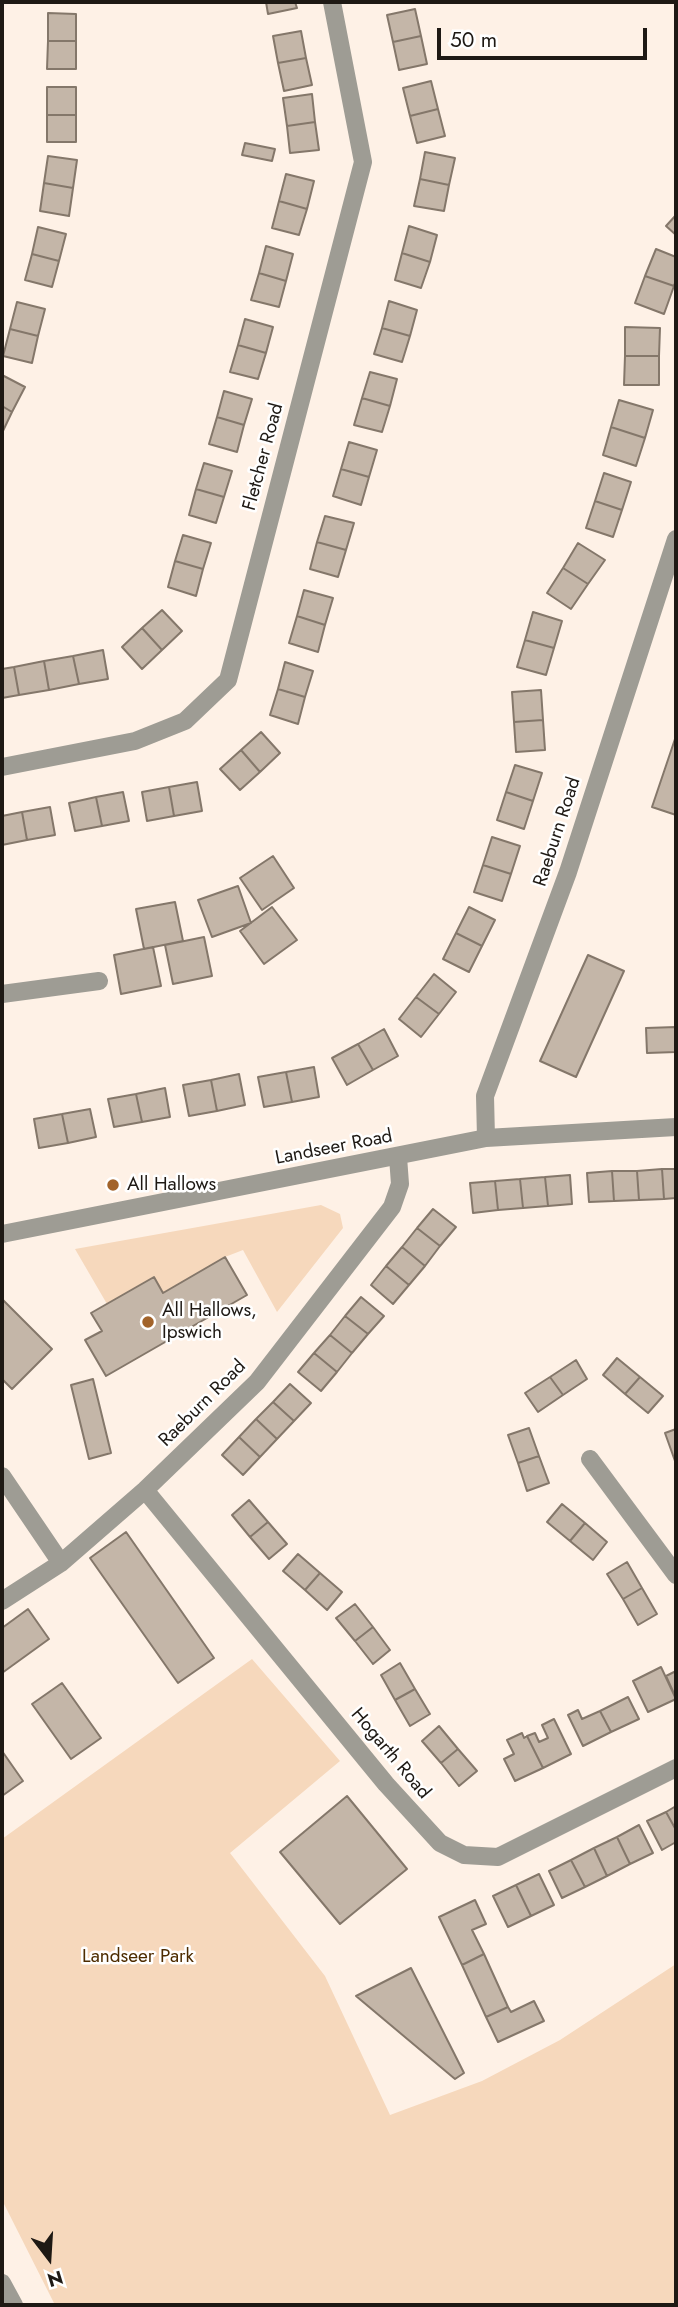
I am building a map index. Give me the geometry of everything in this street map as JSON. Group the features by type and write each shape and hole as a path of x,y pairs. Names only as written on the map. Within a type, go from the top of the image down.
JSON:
{"street":[{"name":"Fletcher Road","path":"2,768 135,741 185,721 228,680 363,162 332,2"},
{"name":"Raeburn Road","path":"486,1138 485,1096 568,872 676,539"},
{"path":"2,995 99,981"},
{"name":"Landseer Road","path":"2,1234 486,1138 593,1130 676,1128"},
{"name":"Raeburn Road","path":"2,1601 61,1563 145,1490 257,1382 392,1207 400,1184 398,1157"},
{"path":"590,1459 676,1575"},
{"path":"2,1476 61,1563"},
{"name":"Hogarth Road","path":"145,1490 386,1784 440,1843 464,1855 498,1857 676,1768"},
{"path":"2,2283 14,2305"}],"green space":[{"path":"321,1205 340,1214 343,1228 277,1312 243,1250 225,1257 163,1293 154,1277 107,1304 75,1249"},
{"name":"Landseer Park","path":"252,1659 340,1761 230,1853 325,1976 390,2115 482,2081 560,2040 676,1964 676,2305 55,2305 2,2200 2,1839"}],"building":[{"path":"266,2 295,2 297,8 268,14"},
{"path":"415,9 421,36 393,42 387,15"},
{"path":"48,13 76,14 76,41 48,41"},
{"path":"301,31 306,58 278,63 273,36"},
{"path":"421,36 427,64 399,70 393,42"},
{"path":"48,41 76,41 76,69 47,69"},
{"path":"306,58 312,85 284,91 278,63"},
{"path":"431,81 438,109 410,116 403,88"},
{"path":"47,87 76,87 76,115 47,115"},
{"path":"312,94 315,122 287,126 283,98"},
{"path":"438,109 445,136 417,143 410,116"},
{"path":"47,115 76,115 76,142 47,142"},
{"path":"315,122 319,150 290,153 287,126"},
{"path":"245,143 275,149 272,161 242,155"},
{"path":"425,152 455,158 449,185 420,179"},
{"path":"48,156 77,160 73,188 44,183"},
{"path":"286,174 314,181 307,209 279,201"},
{"path":"420,179 449,185 444,211 414,206"},
{"path":"44,183 73,188 69,216 40,211"},
{"path":"279,201 307,209 299,235 272,228"},
{"path":"676,215 676,235 666,226"},
{"path":"409,226 437,235 430,262 402,253"},
{"path":"38,227 66,234 59,261 32,254"},
{"path":"266,246 293,254 286,281 259,273"},
{"path":"656,249 676,257 674,286 645,276"},
{"path":"402,253 430,262 421,288 395,280"},
{"path":"32,254 59,261 52,287 25,280"},
{"path":"259,273 286,281 279,307 251,300"},
{"path":"645,276 674,286 664,314 635,303"},
{"path":"389,301 417,310 410,336 382,328"},
{"path":"17,302 45,309 38,336 10,329"},
{"path":"245,319 273,327 266,353 238,345"},
{"path":"625,327 660,328 659,356 625,356"},
{"path":"382,328 410,336 402,362 374,354"},
{"path":"10,329 38,336 32,363 3,356"},
{"path":"238,345 266,353 258,379 230,372"},
{"path":"625,356 659,356 659,385 624,385"},
{"path":"370,372 397,379 390,406 362,398"},
{"path":"2,375 25,387 12,412 2,406"},
{"path":"224,391 252,399 244,425 217,417"},
{"path":"362,398 390,406 382,432 354,425"},
{"path":"619,400 653,410 645,438 611,427"},
{"path":"2,406 12,412 2,433"},
{"path":"217,417 244,425 237,452 209,444"},
{"path":"611,427 645,438 636,466 603,455"},
{"path":"349,442 377,450 369,477 341,469"},
{"path":"204,463 232,471 224,497 196,489"},
{"path":"341,469 369,477 361,505 333,496"},
{"path":"604,473 631,482 622,510 595,501"},
{"path":"196,489 224,497 216,523 189,515"},
{"path":"595,501 622,510 613,537 586,528"},
{"path":"325,516 354,523 346,550 317,542"},
{"path":"183,535 211,543 203,569 175,561"},
{"path":"317,542 346,550 338,577 310,569"},
{"path":"578,543 605,560 588,584 563,568"},
{"path":"175,561 203,569 196,596 168,587"},
{"path":"563,568 588,584 571,609 547,593"},
{"path":"304,590 333,598 325,625 297,616"},
{"path":"162,610 182,631 162,650 142,628"},
{"path":"533,612 562,621 554,648 525,640"},
{"path":"297,616 325,625 318,652 289,643"},
{"path":"142,628 162,650 142,669 122,647"},
{"path":"525,640 554,648 546,675 517,667"},
{"path":"103,650 108,679 79,684 73,656"},
{"path":"73,656 79,684 49,690 44,661"},
{"path":"44,661 49,690 19,695 14,667"},
{"path":"285,662 313,671 305,697 278,689"},
{"path":"14,667 19,695 2,698 2,669"},
{"path":"278,689 305,697 298,724 270,715"},
{"path":"541,690 543,720 514,722 512,692"},
{"path":"543,720 545,750 516,752 514,722"},
{"path":"261,732 280,753 260,772 241,750"},
{"path":"676,736 676,815 652,807"},
{"path":"241,750 260,772 240,790 220,769"},
{"path":"515,765 542,773 533,801 506,792"},
{"path":"197,782 202,811 174,816 169,787"},
{"path":"169,787 174,816 147,821 142,792"},
{"path":"123,792 129,821 102,826 96,797"},
{"path":"506,792 533,801 524,829 497,820"},
{"path":"96,797 102,826 75,831 69,803"},
{"path":"50,807 55,835 27,840 22,812"},
{"path":"22,812 27,840 2,845 2,816"},
{"path":"492,837 520,846 511,874 483,865"},
{"path":"273,856 294,888 262,910 240,878"},
{"path":"483,865 511,874 502,901 474,892"},
{"path":"238,886 251,923 212,937 198,900"},
{"path":"175,902 183,941 144,949 136,909"},
{"path":"272,907 297,940 264,964 240,931"},
{"path":"469,907 495,920 482,946 456,933"},
{"path":"456,933 482,946 469,972 443,959"},
{"path":"204,937 212,976 173,984 165,945"},
{"path":"153,947 161,986 121,994 114,955"},
{"path":"588,955 624,971 576,1077 540,1061"},
{"path":"434,974 456,992 439,1014 416,997"},
{"path":"416,997 439,1014 421,1037 399,1019"},
{"path":"676,1027 676,1052 647,1053 646,1028"},
{"path":"384,1029 398,1056 373,1070 358,1044"},
{"path":"358,1044 373,1070 347,1085 332,1058"},
{"path":"314,1067 319,1097 292,1102 286,1072"},
{"path":"286,1072 292,1102 264,1107 258,1077"},
{"path":"239,1074 245,1105 217,1111 211,1080"},
{"path":"211,1080 217,1111 189,1116 183,1085"},
{"path":"165,1088 170,1117 142,1122 136,1094"},
{"path":"136,1094 142,1122 114,1127 108,1099"},
{"path":"90,1109 96,1137 68,1143 62,1114"},
{"path":"62,1114 68,1143 39,1148 34,1119"},
{"path":"662,1169 676,1169 676,1198 664,1199"},
{"path":"662,1169 664,1199 639,1200 637,1171"},
{"path":"612,1171 614,1201 589,1202 587,1173"},
{"path":"612,1171 637,1171 639,1200 614,1201"},
{"path":"570,1175 572,1204 548,1206 545,1177"},
{"path":"545,1177 548,1206 523,1208 520,1179"},
{"path":"520,1179 523,1208 498,1210 495,1181"},
{"path":"495,1181 498,1210 473,1213 470,1183"},
{"path":"433,1209 456,1227 440,1246 417,1228"},
{"path":"417,1228 440,1246 425,1266 402,1247"},
{"path":"402,1247 425,1266 409,1285 386,1266"},
{"name":"All Hallows, Ipswich","path":"225,1257 247,1295 106,1376 85,1340 102,1331 91,1313 154,1277 163,1293"},
{"path":"386,1266 409,1285 393,1304 371,1285"},
{"path":"361,1297 384,1316 368,1334 345,1316"},
{"path":"2,1299 52,1349 12,1389 2,1379"},
{"path":"345,1316 368,1334 352,1353 330,1335"},
{"path":"330,1335 352,1353 337,1372 314,1353"},
{"path":"314,1353 337,1372 321,1391 298,1372"},
{"path":"617,1358 640,1377 625,1394 603,1375"},
{"path":"576,1360 587,1379 563,1395 550,1377"},
{"path":"550,1377 563,1395 538,1412 525,1393"},
{"path":"640,1377 663,1396 648,1413 625,1394"},
{"path":"93,1379 111,1453 89,1459 71,1385"},
{"path":"290,1384 311,1403 294,1421 273,1402"},
{"path":"273,1402 294,1421 277,1439 256,1419"},
{"path":"256,1419 277,1439 260,1457 239,1437"},
{"path":"529,1428 539,1456 518,1463 508,1435"},
{"path":"676,1429 676,1461 675,1461 665,1433"},
{"path":"239,1437 260,1457 243,1475 222,1455"},
{"path":"539,1456 549,1483 527,1491 518,1463"},
{"path":"249,1500 268,1522 250,1537 232,1515"},
{"path":"562,1504 585,1523 570,1541 547,1522"},
{"path":"268,1522 287,1544 269,1559 250,1537"},
{"path":"585,1523 607,1542 593,1560 570,1541"},
{"path":"126,1532 214,1658 178,1683 90,1558"},
{"path":"298,1554 320,1573 305,1590 283,1571"},
{"path":"627,1562 642,1588 623,1599 607,1574"},
{"path":"320,1573 342,1592 327,1610 305,1590"},
{"path":"642,1588 657,1614 638,1625 623,1599"},
{"path":"355,1604 373,1627 355,1641 336,1618"},
{"path":"28,1609 49,1639 2,1673 2,1628"},
{"path":"373,1627 390,1650 373,1664 355,1641"},
{"path":"400,1663 415,1689 395,1700 381,1675"},
{"path":"661,1667 676,1699 648,1712 633,1681"},
{"path":"676,1671 676,1698 666,1676"},
{"path":"62,1683 101,1738 71,1759 32,1704"},
{"path":"415,1689 430,1714 410,1726 395,1700"},
{"path":"628,1697 639,1719 611,1732 600,1711"},
{"path":"578,1710 582,1719 600,1711 611,1732 583,1746 568,1715"},
{"path":"554,1719 571,1754 543,1768 527,1736 535,1733 539,1742 548,1738 542,1725"},
{"path":"439,1726 458,1749 441,1763 422,1741"},
{"path":"522,1733 524,1738 527,1736 543,1768 515,1781 504,1759 514,1754 507,1740"},
{"path":"458,1749 477,1771 459,1786 441,1763"},
{"path":"2,1751 23,1781 2,1796"},
{"path":"347,1796 407,1869 340,1924 280,1852"},
{"path":"676,1806 676,1830 666,1812"},
{"path":"666,1812 676,1830 676,1842 662,1850 647,1821"},
{"path":"639,1825 653,1853 630,1864 617,1837"},
{"path":"617,1837 630,1864 607,1876 594,1848"},
{"path":"594,1848 607,1876 585,1887 571,1860"},
{"path":"571,1860 585,1887 562,1898 549,1871"},
{"path":"539,1874 554,1905 531,1916 516,1885"},
{"path":"516,1885 531,1916 508,1927 493,1896"},
{"path":"475,1900 486,1924 472,1930 484,1954 462,1965 439,1917"},
{"path":"484,1954 508,2007 486,2017 462,1965"},
{"path":"411,1968 464,2073 455,2079 356,1996"},
{"path":"534,2001 544,2021 498,2042 486,2017 508,2007 511,2012"}],"place":[{"name":"All Hallows","path":"113,1185"},
{"name":"All Hallows, Ipswich","path":"148,1322"}]}
